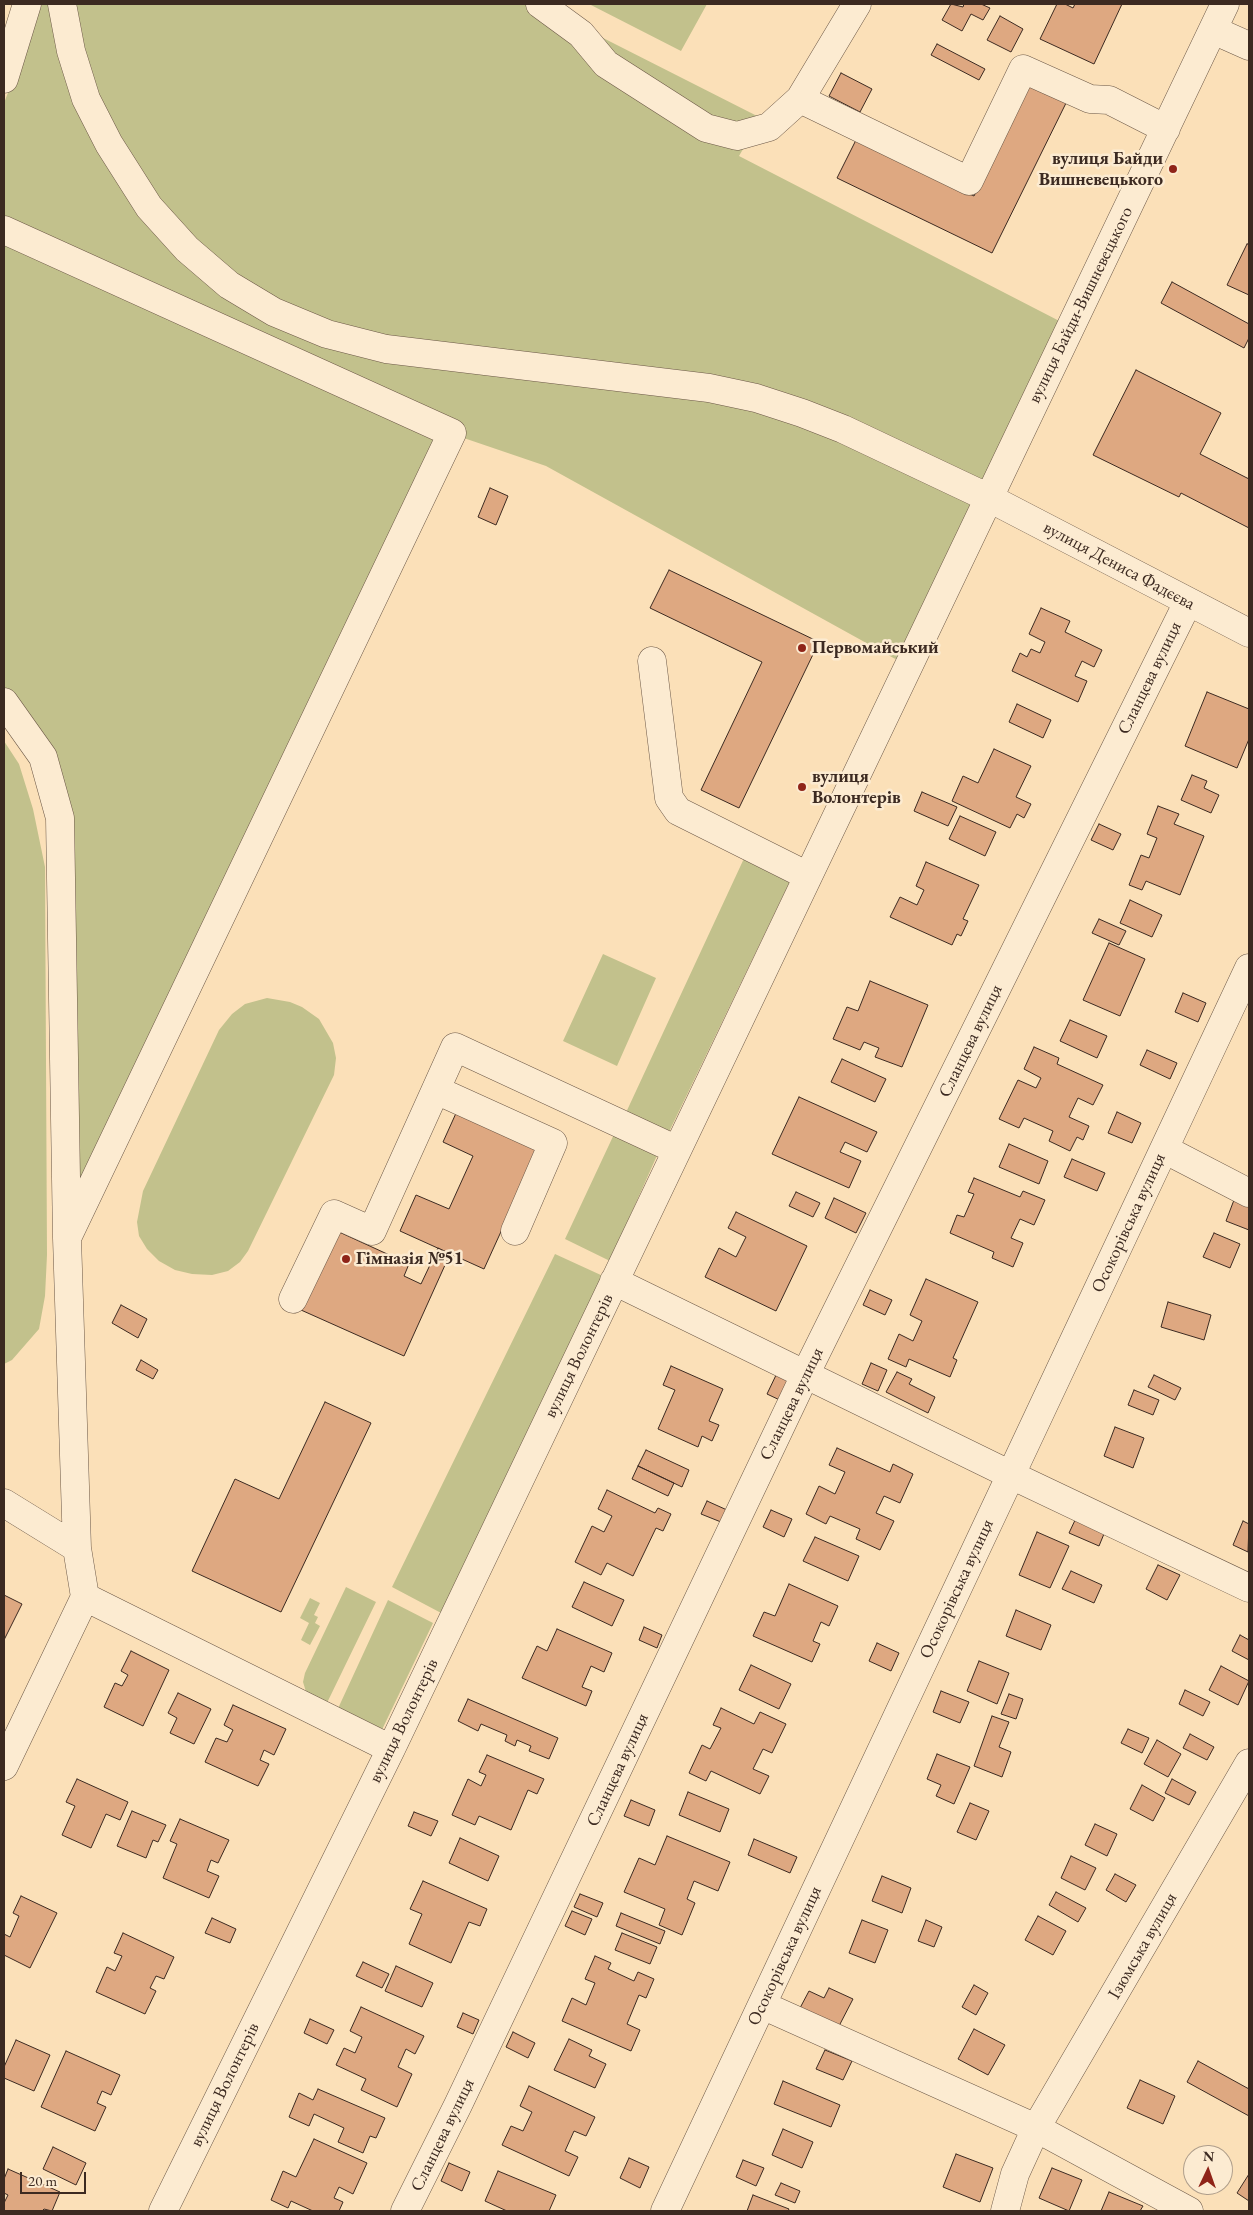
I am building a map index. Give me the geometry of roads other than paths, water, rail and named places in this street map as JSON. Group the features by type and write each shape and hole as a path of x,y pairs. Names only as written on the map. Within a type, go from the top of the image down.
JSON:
{"street":[{"path":"4,79 27,4"},
{"name":"вулиця Дениса Фадєєва","path":"62,4 71,51 86,99 109,144 148,207 187,249 229,285 274,312 327,334 386,349 709,388 756,398 843,429 989,498 1249,633"},
{"path":"540,4 581,34 606,64 706,128 737,136 769,128 800,99 857,4"},
{"name":"вулиця Байди-Вишневецького","path":"989,498 1225,4"},
{"path":"1213,30 1249,46"},
{"path":"800,99 969,181 1023,69 1090,99 1109,100 1166,129"},
{"path":"4,230 452,433 67,1238"},
{"name":"вулиця Волонтерів","path":"163,2211 391,1748 989,498"},
{"name":"Сланцева вулиця","path":"405,2211 458,2105 806,1373 1188,602"},
{"path":"652,662 669,798 678,811 808,876"},
{"path":"4,702 43,757 60,818 67,1238 77,1548 85,1597 4,1766"},
{"name":"Осокорівська вулиця","path":"665,2211 1249,968"},
{"path":"293,1299 334,1214 372,1231 455,1047 677,1150"},
{"path":"436,1090 553,1143 515,1231"},
{"path":"1164,1149 1249,1193"},
{"path":"614,1280 1011,1475 1249,1588"},
{"path":"4,1503 77,1548"},
{"path":"85,1597 391,1748"},
{"name":"Ізюмська вулиця","path":"1005,2211 1015,2174 1036,2128 1249,1763"},
{"path":"762,2005 1036,2128 1189,2211"}],"place":[{"name":"вулиця Байди Вишневецького","path":"1173,169"},
{"name":"Первомайський","path":"802,648"},
{"name":"вулиця Волонтерів","path":"802,787"},
{"name":"Гімназія №51","path":"346,1259"}]}
